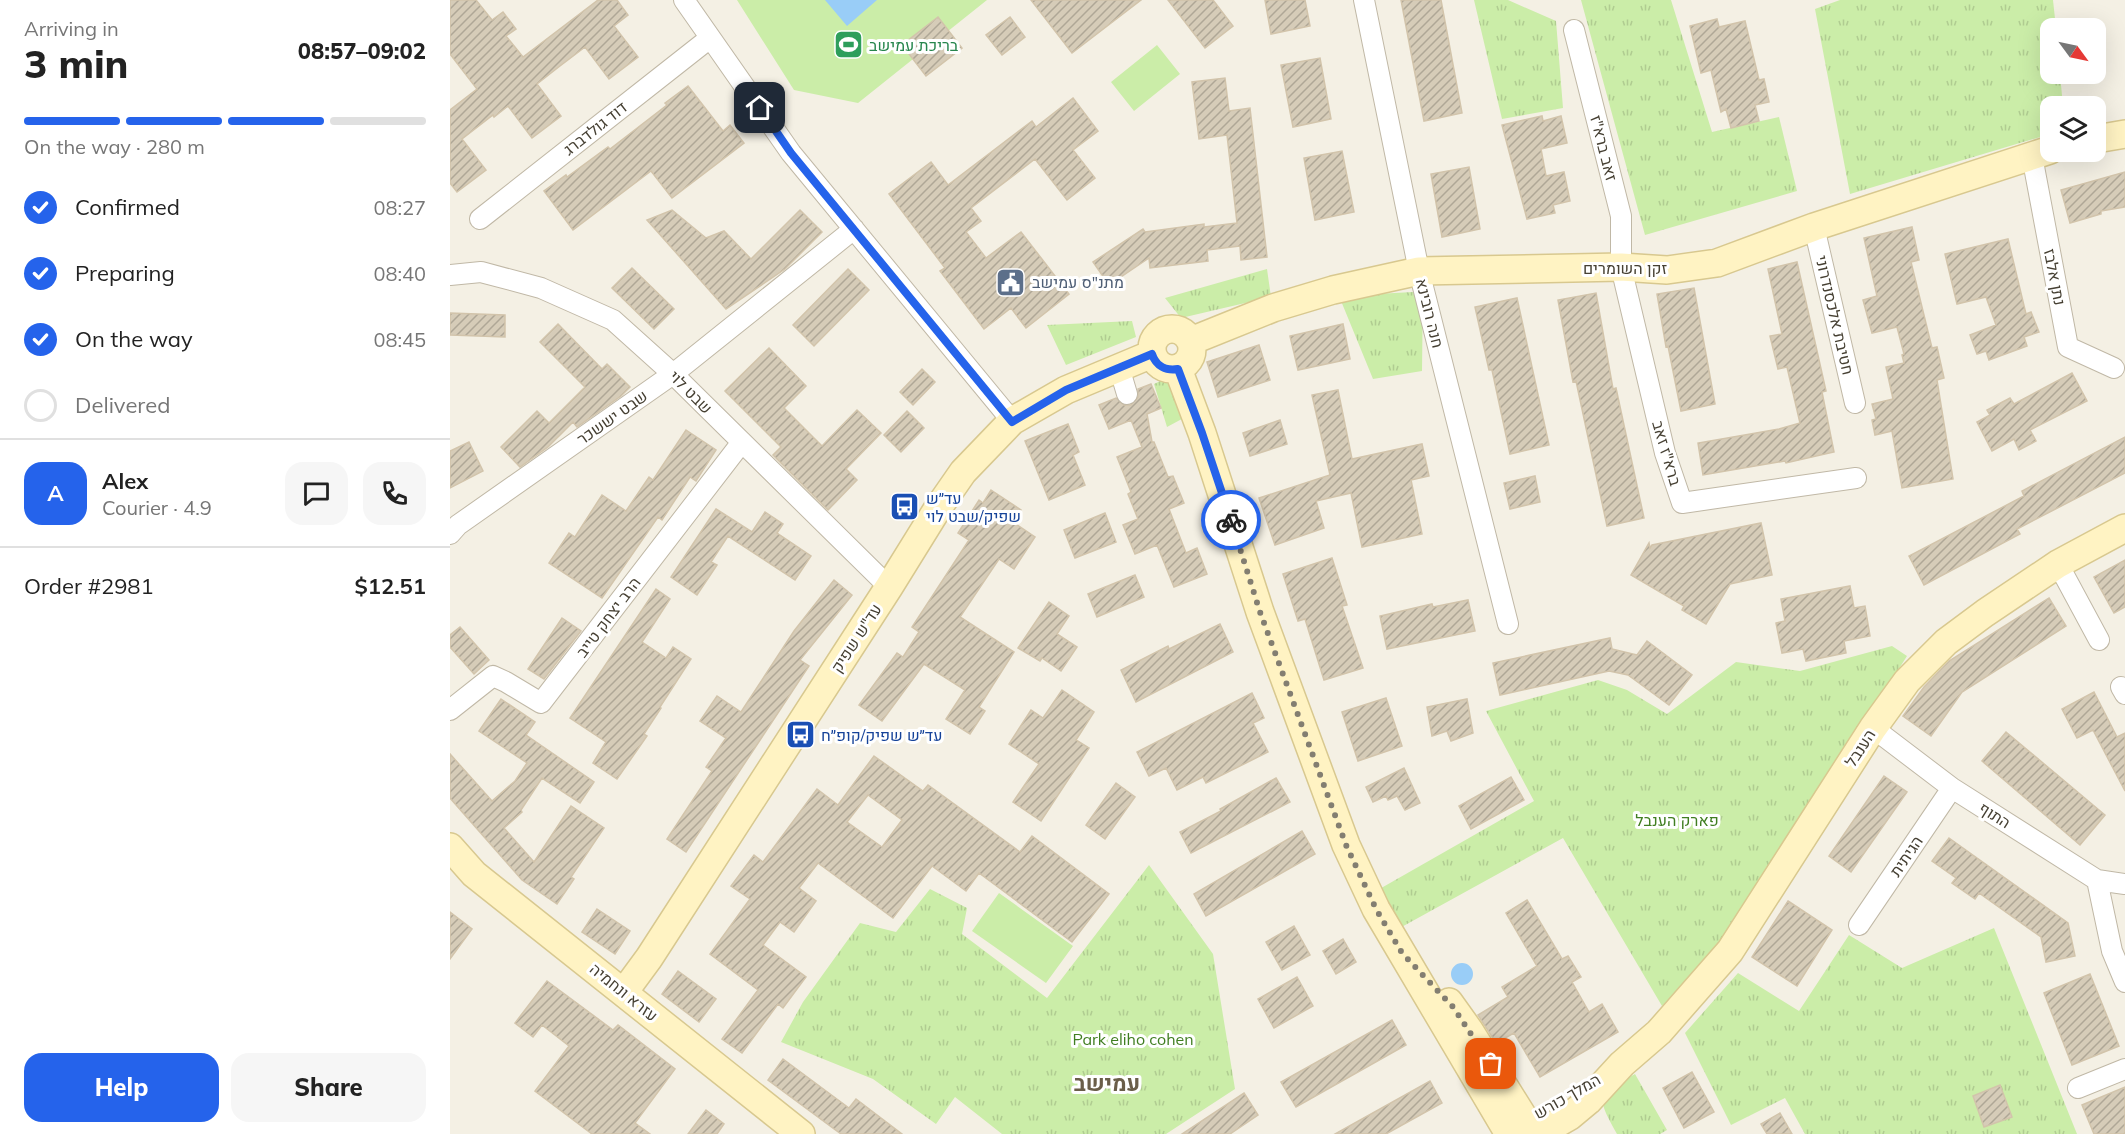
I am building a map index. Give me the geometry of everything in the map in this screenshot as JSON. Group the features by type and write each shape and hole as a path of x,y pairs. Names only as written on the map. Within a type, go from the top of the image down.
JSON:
{"street":[{"path":"684,0 791,153 1012,422"},
{"name":"חנה רובינא","path":"1364,0 1419,271 1508,624"},
{"name":"זאב ברא\"ז","path":"1574,30 1621,216 1621,267"},
{"name":"דוד גולדברג","path":"480,219 710,38"},
{"path":"2106,137 2125,134"},
{"name":"זקן השומרים","path":"1191,341 1273,308 1333,290 1419,271 1621,267 1667,270 1717,263 1814,227 2040,153"},
{"name":"נתן אלבז","path":"2042,162 2068,347 2114,368"},
{"name":"חטיבת אלכסנדרוני","path":"1814,227 1856,403"},
{"name":"שבט יששכר","path":"450,534 458,525 673,374 854,229"},
{"name":"ברא\"ז זאב","path":"1621,267 1665,453 1682,503 1856,478"},
{"name":"שבט לוי","path":"450,275 481,272 541,288 613,320 673,374 889,587"},
{"path":"1164,330 1180,330 1191,341 1191,358 1178,369 1168,369 1160,365 1152,354 1155,338 1164,330"},
{"name":"עד\"ש שפיק","path":"624,992 649,958 963,472 1012,422 1066,390 1152,354"},
{"path":"1119,366 1128,394"},
{"path":"1178,369 1202,433 1260,612 1346,845 1376,909 1402,953 1525,1131"},
{"name":"הרב יצחק טייב","path":"450,710 493,676 541,703 742,442"},
{"name":"הענבל","path":"1659,1032 1730,951 1873,728 1907,681 1946,642 2058,564 2125,528"},
{"path":"2058,564 2098,640"},
{"name":"התוף","path":"1873,728 1952,788 2097,880 2125,884"},
{"name":"הגיתית","path":"1859,925 1952,788"},
{"name":"עזרא ונחמיה","path":"450,847 474,874 801,1134"},
{"path":"2097,880 2112,951 2125,982"},
{"name":"המלך כורש","path":"1525,1131 1581,1108 1622,1064 1659,1032"},
{"name":"המלך כורש","path":"1525,1131 1622,1064"},
{"path":"2078,1088 2125,1069"},
{"path":"1566,1134 1581,1108"}],"green space":[{"name":"בריכת עמישב","path":"737,0 987,0 858,103 794,90"},
{"path":"1474,0 1508,0 1556,21 1563,108 1502,119"},
{"path":"1581,0 1671,0 1712,132 1779,117 1797,191 1645,235"},
{"path":"1840,0 2053,0 2055,18 2040,18 2040,84 2061,84 2062,96 2040,96 2040,137 1850,194 1815,9"},
{"path":"1157,45 1180,74 1134,111 1111,82"},
{"path":"1267,269 1271,297 1181,318 1165,298"},
{"path":"1423,287 1422,371 1373,379 1339,296 1413,292"},
{"path":"1132,321 1136,337 1066,365 1047,325"},
{"path":"1179,372 1193,413 1167,427 1154,384"},
{"name":"פארק הענבל","path":"1892,646 1907,656 1732,932 1662,1006 1563,838 1398,929 1376,891 1534,801 1486,711 1598,680 1627,690 1667,714 1736,662 1800,671"},
{"name":"Park eliho cohen","path":"1149,865 1213,954 1235,1089 1166,1134 1002,1134 955,1097 936,1124 873,1079 781,1042 803,1002 860,923 896,932 930,889 967,908 962,934 1047,998"},
{"path":"999,893 1073,946 1046,983 972,931"},
{"path":"1994,928 2077,1134 1805,1134 1785,1098 1731,1125 1685,1033 1738,973 1799,1011 1849,935 1902,968"},
{"path":"1635,1074 1667,1130 1660,1134 1617,1134 1605,1111 1603,1104 1607,1092"}],"water":[{"path":"825,0 877,0 847,26"},
{"path":"1462,963 1470,966 1473,974 1470,982 1462,985 1454,982 1451,974 1454,966"}],"building":[{"path":"450,0 476,0 492,20 503,12 516,29 506,36 523,57 598,0 617,0 628,15 614,26 638,57 609,79 585,47 560,66 537,84 561,116 532,138 508,106 494,117 493,115 462,139 486,170 457,192 450,183 450,110 477,89 450,54"},
{"path":"1031,0 1141,0 1072,53"},
{"path":"1168,0 1213,0 1233,26 1205,48"},
{"path":"1265,0 1305,0 1310,26 1271,34"},
{"path":"1401,0 1441,0 1462,113 1424,121"},
{"path":"938,17 962,48 926,76 902,45"},
{"path":"1010,17 1025,37 1002,55 986,35"},
{"path":"1717,19 1719,27 1745,21 1759,80 1764,79 1769,102 1755,105 1759,121 1731,128 1726,109 1721,112 1711,70 1701,73 1690,26"},
{"path":"1320,58 1331,119 1293,127 1281,65"},
{"path":"1225,78 1229,111 1250,108 1267,257 1241,260 1240,246 1207,250 1208,261 1150,268 1149,258 1109,285 1093,262 1143,229 1145,232 1204,224 1204,227 1237,223 1227,135 1199,139 1192,82"},
{"path":"688,86 723,131 730,125 744,143 672,198 651,171 573,230 544,191 608,147 610,149"},
{"path":"1073,98 1098,131 1073,150 1095,178 1067,200 1035,159 971,208 981,221 966,232 986,258 1021,232 1069,294 1026,328 1011,308 984,329 940,271 945,268 889,194 931,162 948,185 1032,121 1036,127"},
{"path":"1542,116 1543,121 1561,116 1567,143 1541,149 1546,176 1564,172 1570,201 1553,205 1555,213 1527,219 1502,125"},
{"path":"1342,151 1354,212 1315,220 1304,158"},
{"path":"1469,167 1480,229 1442,237 1431,174"},
{"path":"2125,172 2125,207 2101,211 2101,214 2070,223 2061,190"},
{"path":"672,210 706,238 724,231 751,259 800,210 822,232 785,269 726,309 647,220"},
{"path":"1912,227 1919,260 1911,262 1932,348 1937,347 1944,378 1937,380 1953,479 1902,488 1892,431 1875,435 1872,420 1876,419 1872,404 1893,399 1886,367 1904,363 1902,355 1904,354 1897,327 1872,333 1863,300 1877,296 1864,238"},
{"path":"2008,239 2026,314 2031,312 2039,332 2024,337 2027,346 1989,360 1986,351 1977,354 1970,335 1996,325 1986,297 1957,304 1945,254"},
{"path":"1797,262 1826,391 1822,392 1834,452 1786,463 1785,461 1703,475 1698,443 1779,429 1800,423 1787,367 1778,369 1770,336 1782,334 1768,269"},
{"path":"632,268 674,309 654,329 612,288"},
{"path":"848,269 869,290 814,346 793,325"},
{"path":"1694,288 1715,404 1681,411 1668,346 1666,347 1657,294"},
{"path":"1596,293 1613,389 1616,388 1644,518 1607,526 1576,381 1573,382 1558,300"},
{"path":"1517,298 1549,445 1510,454 1492,370 1489,370 1475,307"},
{"path":"450,313 505,315 505,337 450,335"},
{"path":"558,324 602,369 607,364 630,387 577,427 573,422 548,447 520,467 501,447 537,411 549,423 585,387 540,342"},
{"path":"1343,324 1350,359 1298,370 1290,336"},
{"path":"1259,345 1270,380 1218,397 1207,362"},
{"path":"769,348 806,386 784,408 822,446 857,410 881,433 846,469 857,480 828,510 773,455 781,447 725,391"},
{"path":"922,369 935,382 913,405 900,392"},
{"path":"2072,373 2087,401 2030,430 2036,441 2019,450 2014,439 1992,451 1977,422 1990,415 1987,410 2010,398 2014,404"},
{"path":"1151,384 1161,408 1147,414 1152,442 1154,442 1168,477 1173,476 1184,503 1169,509 1186,553 1197,548 1207,574 1174,587 1157,545 1135,554 1123,525 1138,519 1128,494 1131,492 1117,457 1142,447 1131,420 1109,429 1099,405 1116,398 1124,405 1131,405 1138,397 1138,389"},
{"path":"1338,390 1352,459 1422,444 1429,476 1411,480 1422,534 1362,547 1351,493 1316,501 1324,528 1275,545 1259,498 1330,475 1312,395"},
{"path":"907,411 924,428 901,452 884,435"},
{"path":"1280,420 1287,444 1250,456 1243,433"},
{"path":"1068,424 1079,452 1073,455 1085,485 1049,500 1025,441"},
{"path":"686,430 716,450 696,481 690,477 662,520 658,517 602,598 549,563 569,533 575,537 602,495 626,511 649,477 653,480"},
{"path":"2125,437 2125,473 2017,529 2020,534 1924,585 1909,556 2024,496 2022,491"},
{"path":"469,442 483,471 450,488 450,451"},
{"path":"1535,476 1540,502 1510,509 1504,483"},
{"path":"991,490 1021,510 1013,522 1035,537 1014,569 999,559 960,617 1014,652 979,707 985,711 970,734 946,719 965,690 924,664 882,721 859,705 897,653 903,657 919,632 912,627 969,540 958,533 979,500 983,503"},
{"path":"716,509 752,532 765,512 783,524 777,533 811,556 795,580 728,536 711,562 717,565 697,595 671,577"},
{"path":"1105,513 1116,542 1075,558 1064,530"},
{"path":"1761,523 1772,575 1730,584 1706,624 1682,610 1684,606 1631,575 1649,543 1650,548 1652,545"},
{"path":"1332,558 1347,605 1342,606 1363,668 1324,680 1305,619 1298,621 1283,574"},
{"path":"2125,560 2125,607 2114,613 2094,577"},
{"path":"1135,575 1144,597 1097,617 1088,594"},
{"path":"834,580 852,595 800,660 809,666 686,852 667,839 712,771 706,767 726,738 700,721 717,696 741,712 794,631"},
{"path":"1850,586 1854,608 1865,606 1870,636 1844,641 1846,653 1806,661 1803,649 1782,653 1776,623 1785,621 1781,599"},
{"path":"656,589 670,599 642,642 666,658 673,647 691,659 644,734 647,736 617,779 593,763 606,742 570,718"},
{"path":"2049,598 2066,626 1962,692 1931,736 1903,716 1924,687 1949,661"},
{"path":"1468,600 1475,631 1387,649 1380,616 1432,604 1433,607"},
{"path":"1049,602 1069,616 1057,634 1077,647 1061,671 1042,658 1040,661 1018,648"},
{"path":"562,618 581,631 544,679 528,669"},
{"path":"1220,624 1233,652 1136,702 1121,670 1168,646 1169,649"},
{"path":"460,627 489,660 474,674 450,647 450,635"},
{"path":"1610,638 1612,649 1637,655 1647,641 1692,675 1669,705 1628,675 1609,671 1500,695 1493,663"},
{"path":"1062,690 1094,712 1076,740 1089,748 1041,821 1013,802 1039,764 1009,744 1031,710 1043,718"},
{"path":"2094,692 2117,737 2125,733 2125,791 2093,730 2077,738 2062,709"},
{"path":"1252,693 1264,718 1253,723 1268,752 1206,783 1203,777 1177,790 1166,768 1149,776 1137,752"},
{"path":"1386,698 1402,746 1358,761 1342,712"},
{"path":"501,699 535,722 526,735 594,782 580,803 542,778 521,810 522,812 504,828 534,862 571,806 604,828 571,877 574,879 557,904 522,880 450,798 450,754 492,801 515,781 527,763 479,731"},
{"path":"1467,699 1473,733 1451,741 1447,731 1432,736 1427,707"},
{"path":"2006,732 2105,815 2080,845 1982,761"},
{"path":"874,756 923,791 928,785 1020,852 1032,836 1109,894 1072,942 979,873 966,891 932,866 893,918 818,863 799,888 816,901 794,932 780,922 763,945 806,977 783,1008 778,1004 742,1053 722,1039 758,990 710,954 750,899 731,886 754,855 763,862 817,789 838,805","holes":["868,795 902,820 882,847 847,822"]},
{"path":"1404,768 1420,803 1405,810 1397,796 1388,800 1386,796 1373,802 1366,787"},
{"path":"1884,776 1907,792 1851,872 1829,856"},
{"path":"1511,777 1524,800 1471,829 1459,806"},
{"path":"1276,778 1290,802 1191,853 1180,832"},
{"path":"1116,783 1135,797 1105,839 1086,825"},
{"path":"1302,831 1315,854 1206,916 1194,894"},
{"path":"1949,838 2068,923 2075,956 2046,962 2041,937 1979,893 1975,899 1952,883 1956,878 1932,861"},
{"path":"1527,900 1562,959 1568,956 1581,977 1572,982 1589,1012 1602,1004 1618,1032 1540,1077 1514,1033 1496,1043 1478,1015 1508,997 1502,987 1537,966 1506,913"},
{"path":"1788,901 1832,930 1797,986 1752,957"},
{"path":"597,909 630,931 615,954 582,932"},
{"path":"450,912 472,929 450,959"},
{"path":"1294,926 1310,955 1282,970 1266,942"},
{"path":"1343,939 1356,962 1336,974 1323,951"},
{"path":"678,971 716,999 699,1022 662,994"},
{"path":"2090,974 2119,1046 2072,1065 2044,993"},
{"path":"1297,977 1313,1006 1274,1028 1258,999"},
{"path":"547,981 613,1030 618,1025 675,1069 635,1123 650,1134 592,1134 535,1091 569,1046 542,1025 533,1037 515,1023"},
{"path":"1392,1020 1406,1045 1296,1107 1281,1082"},
{"path":"783,1059 849,1108 856,1099 902,1134 841,1134 768,1080"},
{"path":"1692,1072 1714,1112 1684,1128 1663,1088"},
{"path":"1430,1081 1442,1103 1386,1134 1335,1134"},
{"path":"2000,1085 2012,1117 1984,1127 1973,1096"},
{"path":"2125,1087 2125,1134 2094,1134 2082,1105"},
{"path":"1244,1093 1258,1115 1230,1134 1182,1134"},
{"path":"706,1110 724,1124 717,1134 688,1134"},
{"path":"1780,1113 1792,1134 1767,1134 1761,1124"}],"way so far":[{"path":"1231,520 1260,612 1346,845 1376,909 1402,953 1453,1007 1491,1064"}],"place":[{"name":"בריכת עמישב","path":"848,45"},
{"name":"מתנ\"ס עמישב","path":"1011,282"},
{"name":"עד״ש שפיק/שבט לוי","path":"905,507"},
{"name":"עד״ש שפיק/קופ״ח","path":"800,735"}],"district":[{"name":"עמישב","path":"1107,1083"}],"route":[{"path":"760,108 791,153 1012,422 1066,390 1152,354 1164,368 1178,369 1231,520"}]}
